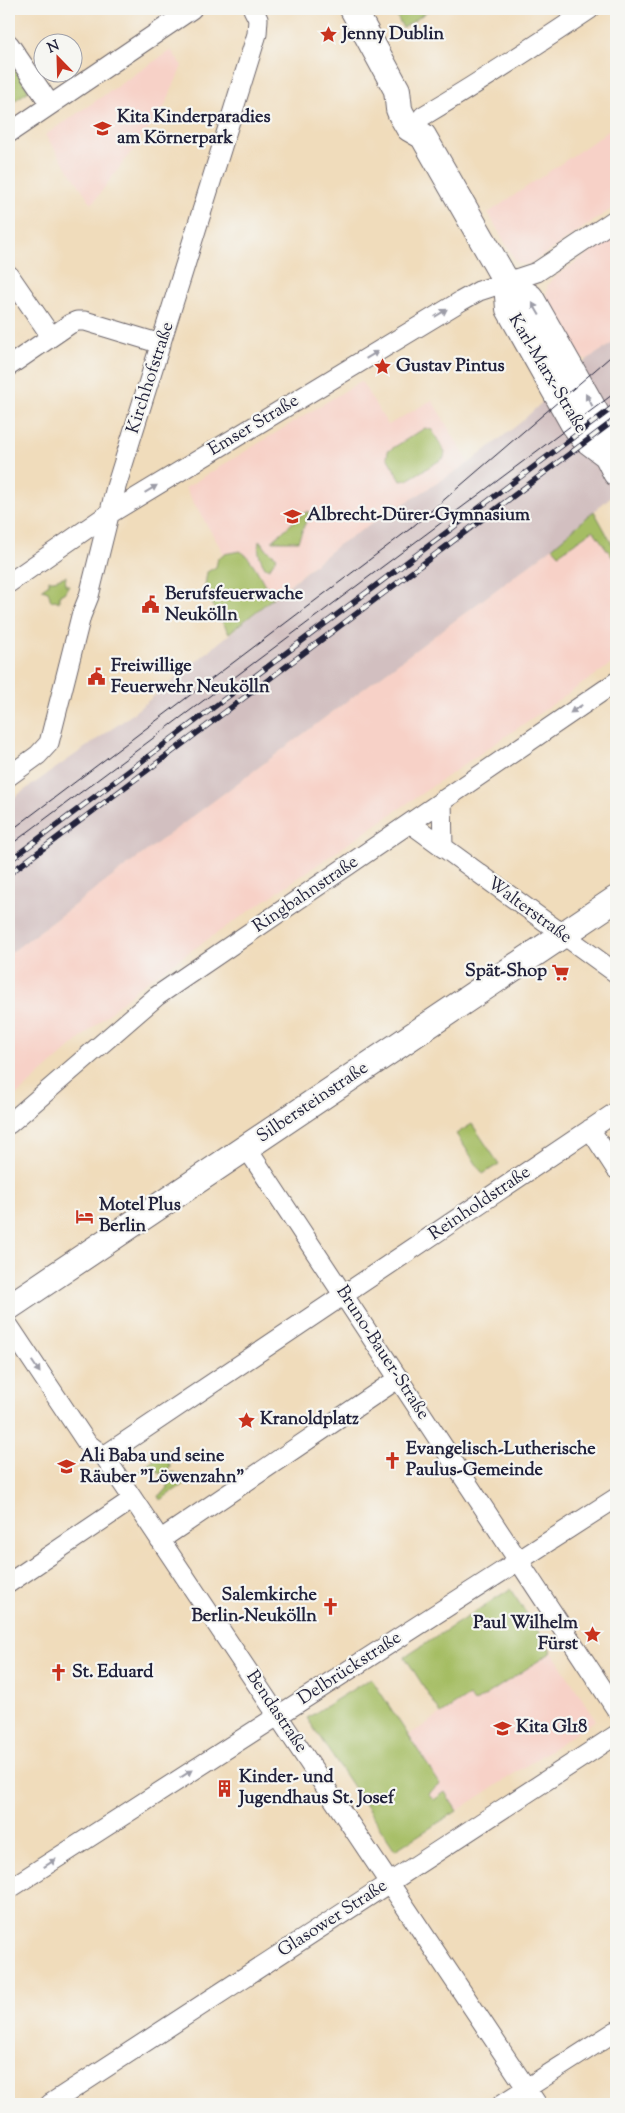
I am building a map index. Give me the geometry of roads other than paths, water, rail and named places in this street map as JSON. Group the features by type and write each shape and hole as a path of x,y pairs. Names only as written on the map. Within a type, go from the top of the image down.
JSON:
{"street":[{"path":"9,132 192,9"},
{"name":"Kirchhofstraße","path":"9,776 45,750 54,729 81,616 89,596 109,514 257,34 258,19 253,9"},
{"name":"Karl-Marx-Straße","path":"353,9 398,90 414,101 423,126 506,283 509,309 572,423 583,437 612,464"},
{"path":"423,126 482,78 501,69 590,9"},
{"path":"9,44 50,104"},
{"name":"Emser Straße","path":"9,583 109,514 470,296 479,291 537,272 616,219"},
{"path":"9,275 51,336"},
{"path":"9,366 76,321 85,321 161,344"},
{"name":"Ringbahnstraße","path":"9,1124 157,996 616,682"},
{"path":"442,800 443,848"},
{"name":"Walterstraße","path":"410,823 616,973"},
{"name":"Silbersteinstraße","path":"9,1307 616,899"},
{"name":"Reinholdstraße","path":"344,1296 616,1112"},
{"path":"590,1129 616,1169"},
{"name":"Bruno-Bauer-Straße","path":"246,1148 616,1709"},
{"path":"104,1456 322,1308 344,1296"},
{"name":"Bendastraße","path":"9,1326 88,1443 104,1456 532,2096"},
{"path":"160,1540 399,1378"},
{"name":"Delbrückstraße","path":"9,1889 616,1498"},
{"path":"9,1583 133,1500"},
{"name":"Glasower Straße","path":"50,2104 616,1735"},
{"path":"502,2104 532,2096 616,2031"}],"tram line":[{"path":"9,832 410,529 616,352"},
{"path":"9,846 616,392"}],"railway":[{"path":"9,861 616,405"},
{"path":"9,874 616,419"}],"place":[{"name":"Jenny Dublin","path":"328,35"},
{"name":"Kita Kinderparadies am Körnerpark","path":"103,128"},
{"name":"Gustav Pintus","path":"382,367"},
{"name":"Albrecht-Dürer-Gymnasium","path":"293,516"},
{"name":"Berufsfeuerwache Neukölln","path":"151,605"},
{"name":"Freiwillige Feuerwehr Neukölln","path":"97,677"},
{"name":"Spät-Shop","path":"561,972"},
{"name":"Motel Plus Berlin","path":"85,1216"},
{"name":"Kranoldplatz","path":"246,1420"},
{"name":"Evangelisch-Lutherische Paulus-Gemeinde","path":"392,1460"},
{"name":"Ali Baba und seine Räuber \"Löwenzahn\"","path":"66,1467"},
{"name":"Salemkirche Berlin-Neukölln","path":"331,1606"},
{"name":"Paul Wilhelm Fürst","path":"592,1634"},
{"name":"St. Eduard","path":"58,1673"},
{"name":"Kita Gl18","path":"502,1728"},
{"name":"Kinder- und Jugendhaus St. Josef","path":"225,1788"}]}
